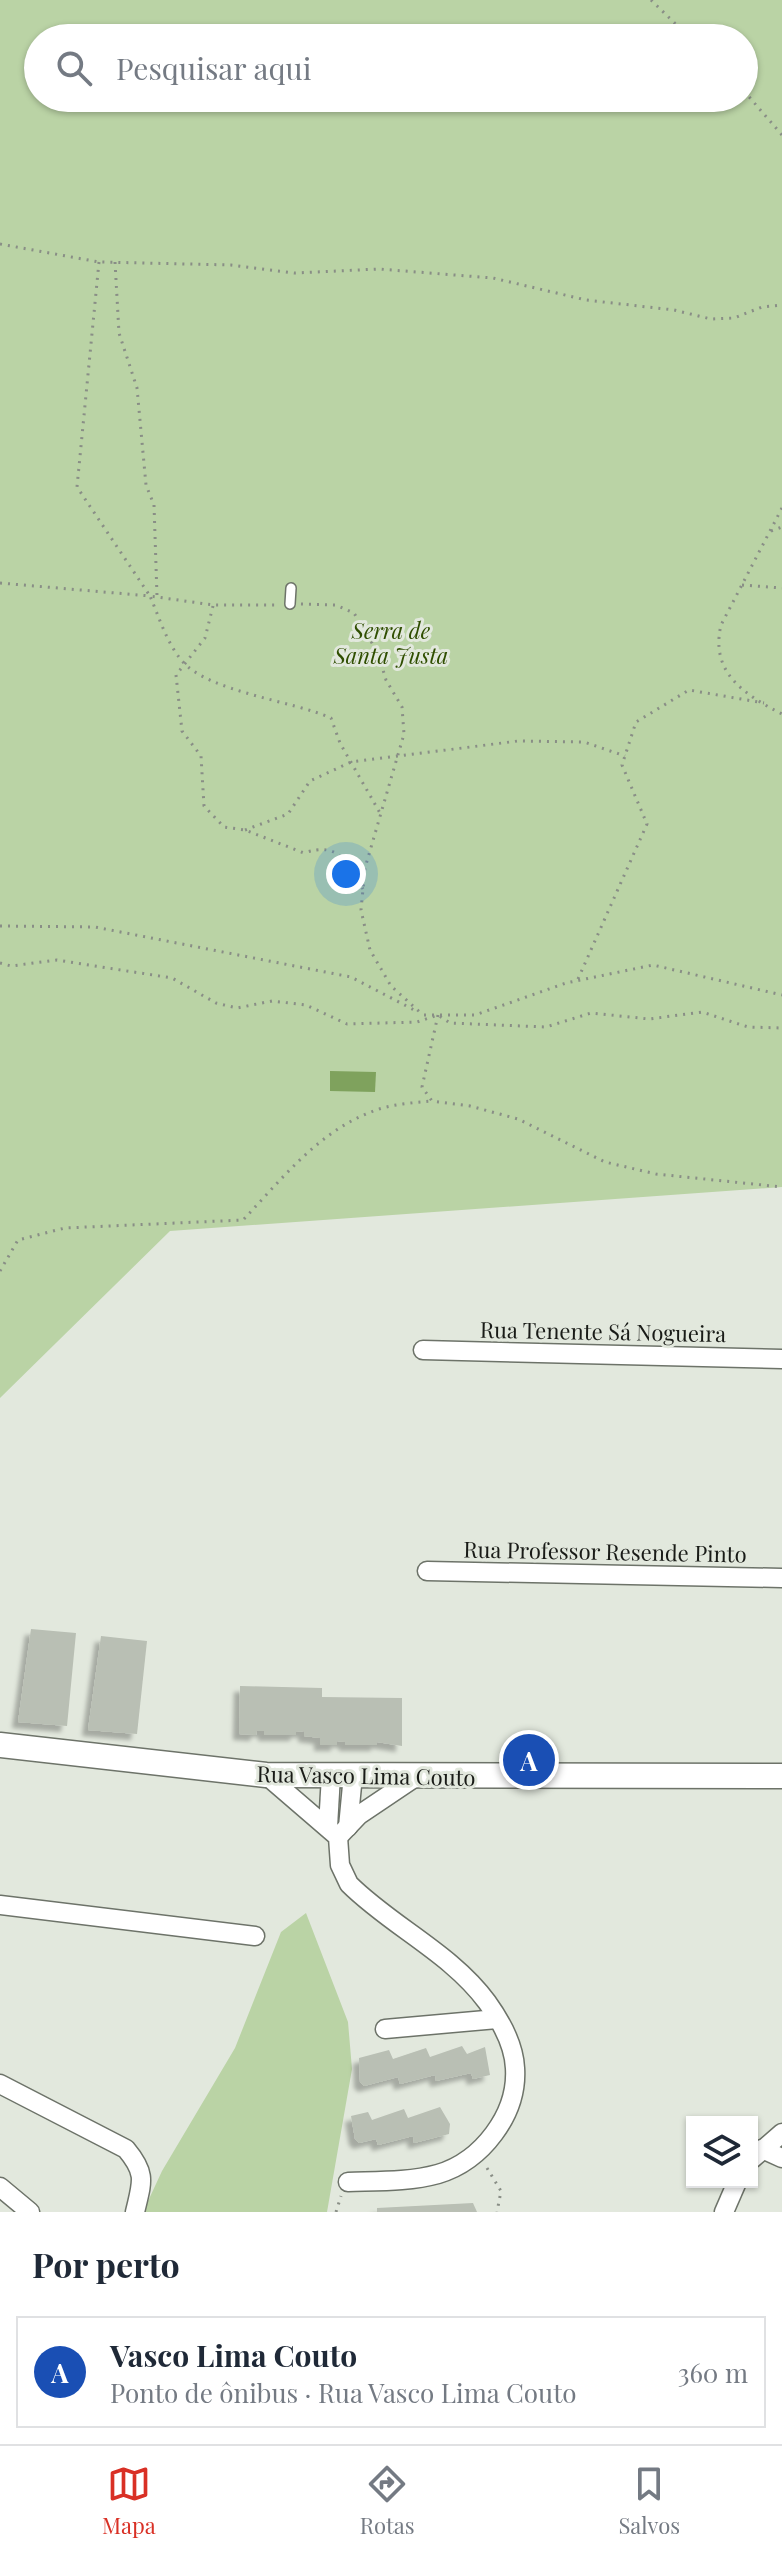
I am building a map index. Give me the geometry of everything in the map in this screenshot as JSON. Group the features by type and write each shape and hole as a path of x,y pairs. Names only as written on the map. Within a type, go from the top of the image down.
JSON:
{"street":[{"name":"Rua Tenente Sá Nogueira","path":"423,1350 782,1359"},
{"name":"Rua Professor Resende Pinto","path":"427,1571 782,1578"},
{"name":"Rua Vasco Lima Couto","path":"0,1745 266,1775 782,1776"},
{"path":"266,1775 338,1830"},
{"path":"342,1775 338,1830 340,1865 349,1884 448,1964 486,2001 508,2039 515,2069 510,2107 493,2136 476,2152 441,2173 414,2179 348,2182"},
{"path":"338,1830 417,1776"},
{"path":"0,1905 255,1936"},
{"path":"385,2029 497,2019"},
{"path":"0,2084 126,2149 141,2166 142,2182 135,2212"},
{"path":"758,2153 782,2133"},
{"path":"758,2154 782,2158"},
{"path":"0,2187 30,2212"},
{"path":"724,2212 734,2188"}],"lane":[{"path":"290,604 291,588"}],"path":[{"path":"651,0 676,24"},
{"path":"758,107 782,135"},
{"path":"0,244 99,262 231,265 294,273 379,269 493,278 586,300 674,310 711,319 734,318 762,307 782,305"},
{"path":"99,262 77,487 150,596 184,663 225,685 306,707 331,718 380,814"},
{"path":"115,262 119,333 137,388 146,485 154,505 157,596"},
{"path":"782,508 721,625 716,646 722,668 735,683 782,714"},
{"path":"770,532 782,527"},
{"path":"0,583 157,596 213,605 336,605 354,613 378,653 386,680 402,707 404,734 365,868 361,910 370,950 391,986 423,1015"},
{"path":"742,585 782,588"},
{"path":"213,605 205,638 176,675 182,731 201,756 204,806 224,827 245,830 304,853 320,847 342,856 363,889"},
{"path":"577,981 647,824 622,765 636,722 689,690 764,703"},
{"path":"245,830 288,814 310,781 351,762 518,741 584,742 625,756"},
{"path":"0,926 95,927 351,977 423,1015 475,1015 577,981 653,965 782,995"},
{"path":"0,963 11,966 57,960 172,978 216,1003 237,1008 272,1001 306,1005 347,1024 417,1022 438,1015"},
{"path":"438,1015 450,1023 546,1027 591,1013 649,1019 702,1012 748,1027 782,1028"},
{"path":"432,1101 422,1087 438,1015"},
{"path":"0,1271 18,1240 65,1228 243,1220 311,1149 346,1123 373,1110 432,1101 470,1106 518,1119 605,1162 656,1174 782,1187"},
{"path":"476,2152 501,2191 497,2212"}],"green space":[{"name":"Serra de Santa Justa","path":"0,0 782,0 782,1187 170,1231 0,1398"},
{"path":"306,1913 348,2022 352,2069 327,2212 143,2212 162,2171 235,2048 281,1932"}],"shaded area":[{"path":"330,1071 376,1072 375,1092 330,1091"}],"building":[{"path":"31,1629 76,1633 67,1726 18,1722"},
{"path":"101,1636 147,1641 137,1734 88,1730"},
{"path":"240,1686 322,1688 322,1697 402,1698 402,1746 377,1742 377,1745 345,1745 345,1742 337,1741 337,1745 320,1745 320,1738 304,1736 304,1731 296,1732 296,1735 264,1735 264,1731 257,1731 256,1735 239,1734"},
{"path":"462,2046 467,2054 485,2047 490,2075 473,2079 471,2073 436,2081 435,2075 400,2084 398,2077 364,2086 360,2082 359,2058 389,2050 393,2059 426,2048 430,2057"},
{"path":"440,2107 450,2124 449,2134 414,2143 413,2136 378,2145 376,2139 359,2143 355,2139 351,2116 368,2112 372,2120 404,2109 408,2118"},
{"path":"473,2203 477,2212 377,2212 377,2208"}],"place":[{"name":"Vasco Lima Couto","path":"529,1760"}]}
